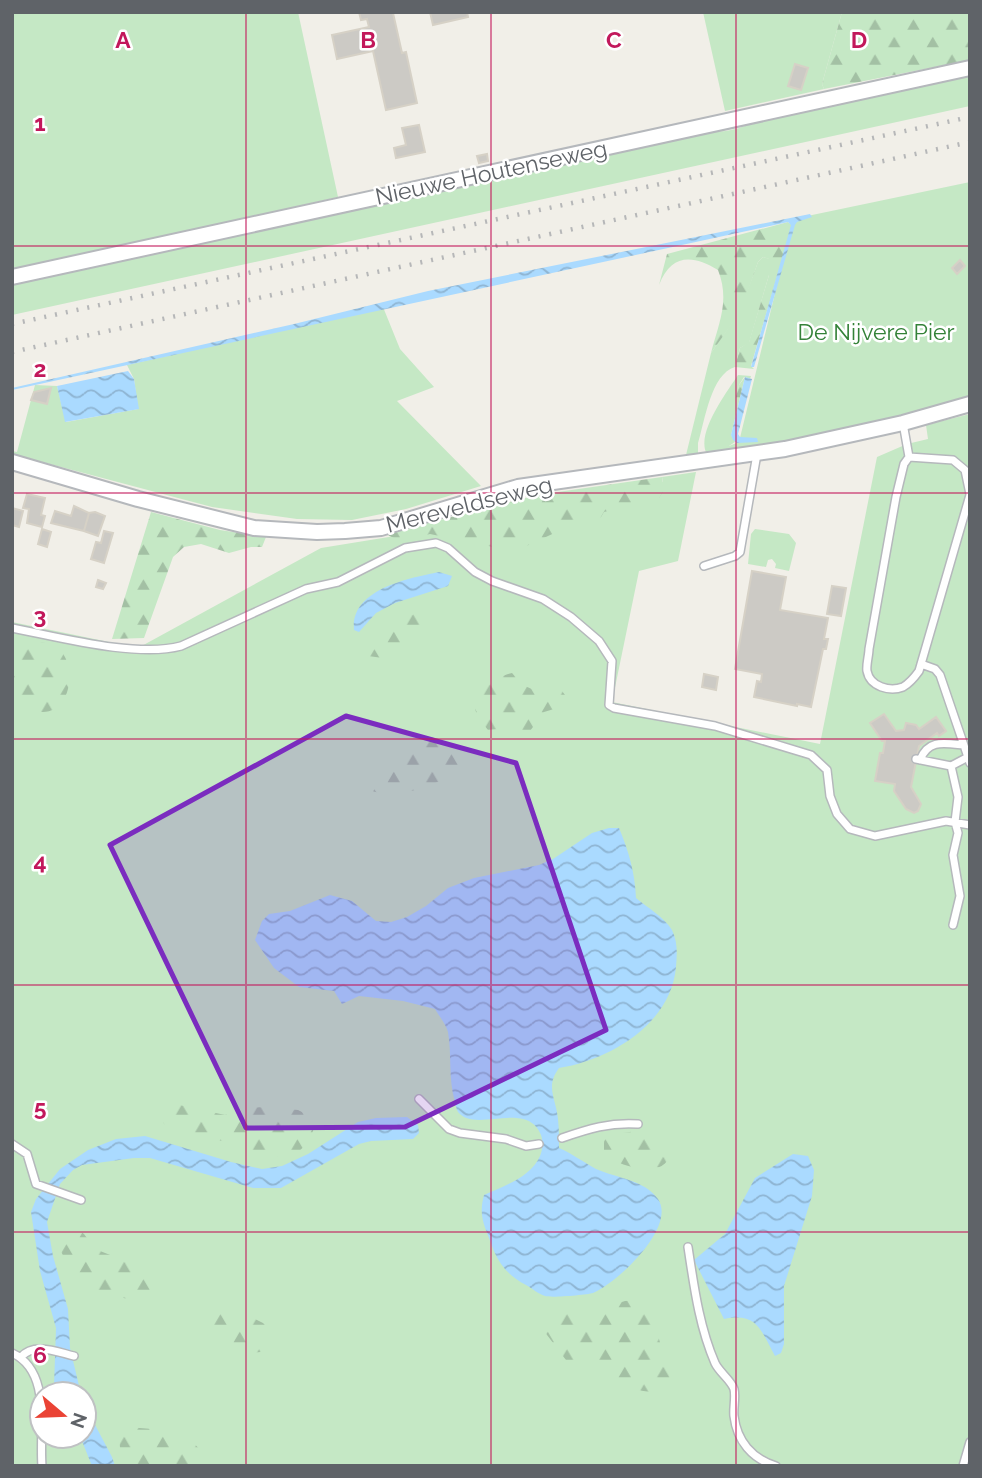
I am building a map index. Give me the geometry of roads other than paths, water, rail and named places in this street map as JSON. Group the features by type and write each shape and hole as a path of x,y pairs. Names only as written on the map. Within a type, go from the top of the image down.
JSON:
{"street":[{"name":"Nieuwe Houtenseweg","path":"12,277 970,68"},
{"name":"Mereveldseweg","path":"12,462 138,499 244,526 317,533 382,528 518,487 757,454 903,423 970,404"}],"lane":[{"path":"903,423 909,457 904,464 896,497 867,671 873,683 889,690 902,687 919,671 970,494 965,470 953,460 909,457"},
{"path":"704,566 736,556 740,552 757,454"},
{"path":"12,628 141,651 164,651 181,646 306,589 338,582 405,548 436,543 448,548 475,572 492,581 542,599 571,617 599,642 612,661 609,705 614,708 715,726 811,755 827,770 830,796 837,814 850,829 875,836 935,823 955,822 970,825"},
{"path":"921,664 935,669 940,675 969,760 951,766 918,760 937,742 963,745"},
{"path":"951,766 958,797 955,822 958,833 953,866 958,877 960,896 953,925"},
{"path":"419,1100 449,1129 469,1135 506,1139 526,1146 539,1144"},
{"path":"562,1138 596,1126 638,1124"},
{"path":"12,1144 27,1154 36,1184 81,1200"},
{"path":"688,1247 695,1297 706,1338 716,1366 734,1388 734,1415 740,1441 762,1464 776,1466"},
{"path":"21,1357 34,1349 74,1356"},
{"path":"12,1353 21,1357 36,1376 41,1402 42,1466"},
{"path":"962,1466 970,1442"}],"water":[{"path":"810,214 812,217 795,225 754,367 751,367 791,225 788,222 12,390 428,291"},
{"path":"128,371 134,379 139,409 65,422 57,386"},
{"path":"745,377 752,379 738,434 740,437 757,438 758,442 737,443 731,435"},
{"path":"439,572 452,576 448,586 395,603 376,613 359,632 354,630 355,616 371,595 398,582"},
{"path":"619,828 623,837 633,871 636,898 672,930 677,953 676,967 672,987 663,1006 635,1036 598,1057 559,1068 553,1081 552,1093 558,1119 559,1148 596,1169 646,1188 658,1199 662,1211 659,1224 642,1253 616,1278 593,1293 548,1297 520,1282 505,1269 495,1253 482,1216 484,1195 516,1180 536,1163 542,1142 534,1125 525,1119 476,1120 466,1118 458,1112 453,1093 448,1032 435,1009 403,1001 359,996 342,1004 334,991 299,987 274,968 255,940 262,921 269,914 290,911 330,895 352,901 376,921 391,922 407,917 448,888 474,878 539,865 592,833"},
{"path":"407,1117 418,1125 419,1133 413,1139 359,1144 281,1188 253,1188 150,1158 82,1165 73,1170 60,1184 47,1222 53,1256 68,1309 70,1348 78,1380 54,1380 56,1328 40,1271 31,1212 36,1199 60,1169 88,1150 116,1139 145,1136 262,1169 282,1166 308,1154 358,1122 376,1118"},
{"path":"793,1154 808,1156 814,1170 812,1196 784,1286 784,1344 781,1353 775,1356 757,1325 744,1318 724,1319 694,1260 725,1234 755,1178"},
{"path":"98,1430 115,1466 92,1466 86,1450 98,1450"}],"railway":[{"path":"12,324 970,117"},
{"path":"12,352 970,142"}],"park label":[{"name":"De Nijvere Pier","path":"876,331"}]}
